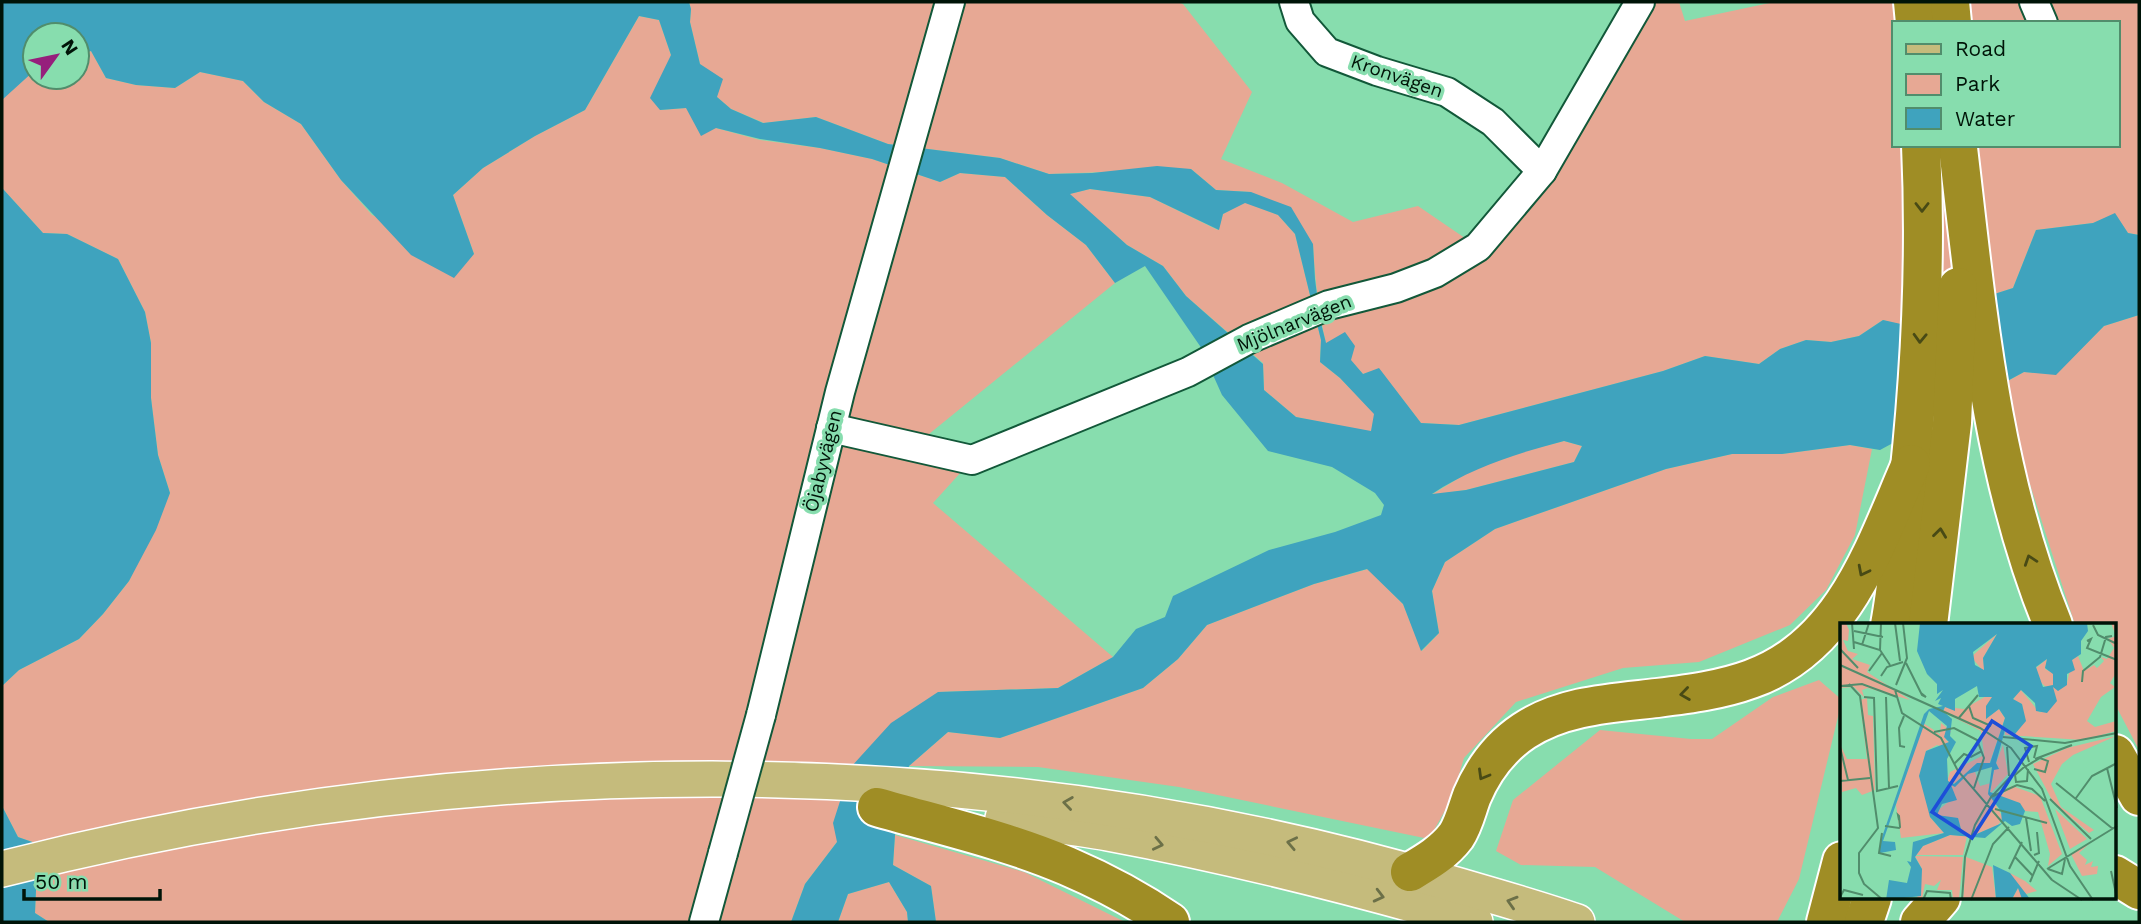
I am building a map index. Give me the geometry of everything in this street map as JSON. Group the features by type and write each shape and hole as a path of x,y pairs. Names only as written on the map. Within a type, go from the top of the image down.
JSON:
{"highway":[{"path":"1913,2 1915,21"},
{"path":"1950,2 1952,21"},
{"path":"1928,623 1952,423 1951,270 1946,147"},
{"path":"1951,270 1993,409 2010,494 2052,623"},
{"path":"1890,623 1912,456 1919,354 1951,270"},
{"path":"1410,872 1433,858 1457,834 1484,772 1502,750 1526,730 1565,712 1590,706 1726,687 1753,679 1801,652 1840,611 1858,582 1912,456"},
{"path":"2116,757 2139,796"},
{"path":"877,807 921,806 1067,866 1169,918"},
{"path":"1826,922 1840,869"},
{"path":"2116,876 2139,890"},
{"path":"1864,922 1871,900"},
{"path":"1920,922 1939,900"}],"main road":[{"path":"2,886 45,867 145,836 341,804 540,783 672,778 830,793 1108,833 1403,901 1475,922"},
{"path":"921,806 977,791 1214,826 1320,848 1577,922"},
{"path":"830,793 877,807"},
{"path":"2,869 45,867"}],"street":[{"name":"Öjabyvägen","path":"704,922 761,715 831,428 950,2"},
{"name":"Kronvägen","path":"1294,2 1300,21 1327,52 1377,71 1447,92 1493,122 1542,171"},
{"name":"Mjölnarvägen","path":"831,428 972,460 1188,372 1249,339 1329,305 1396,288 1436,273 1478,247 1542,171 1640,2"},
{"path":"2034,2 2042,21"}],"green space":[{"path":"689,2 1177,2 1183,4 1252,92 1221,159 1282,183 1353,222 1418,206 1478,247 1640,2 1679,2 1685,21 1774,2 2139,2 2139,235 2128,233 2115,214 2093,223 2036,230 2013,288 1901,325 1883,320 1859,336 1831,342 1806,340 1780,349 1759,364 1705,356 1663,371 1459,425 1421,423 1379,369 1363,374 1350,360 1326,343 1317,294 1313,245 1251,192 1216,190 1191,169 1049,174 1000,158 888,144 816,117 764,123 731,109 717,97 700,64 690,22"},
{"path":"639,16 659,20 671,55 660,110 686,108 716,128 760,140 820,148 872,159 940,182 960,173 1005,177 1086,245 1115,283 913,447 972,460 933,503 1113,657 1058,688 938,692 837,842 805,884 791,922 49,922 35,913 38,844 18,837 2,806 2,686 19,670 79,639 103,614 129,581 170,493 158,455 151,398 151,343 145,312 118,259 67,234 43,233 3,189 2,99 21,82 21,91 91,91 91,51 106,78 136,85 175,88 200,72 243,81 264,102 301,124 341,180 372,215 474,254 453,195 483,168 535,136 585,110"},
{"path":"1090,189 1150,197 1218,230 1223,214 1245,202 1278,215 1295,234 1321,340 1320,362 1340,378 1375,414 1371,432 1296,417 1264,390 1263,363 1186,296 1163,266 1127,245 1069,194"},
{"path":"2139,315 2139,750 2116,706 2116,623 2074,623 2025,469 2006,382 2024,372 2056,374 2104,326"},
{"path":"1564,441 1582,446 1574,462 1466,490 1431,495 1474,469"},
{"path":"1850,445 1872,449 1855,535 1826,590 1790,625 1699,662 1623,668 1516,702 1464,758 1452,798 1429,839 1179,787 1038,767 909,766 948,732 1000,738 1143,688 1178,659 1207,625 1314,584 1368,569 1403,604 1422,651 1439,633 1432,591 1445,562 1495,529 1666,469 1732,454 1782,454"},
{"path":"1819,680 1840,698 1840,708 1799,879 1777,922 1685,922 1595,867 1521,865 1496,851 1513,800 1600,730 1712,739 1773,697"},
{"path":"895,835 1024,872 1125,922 936,922 931,886 893,865"},
{"path":"889,882 907,912 908,922 838,922 848,894"}],"water":[{"path":"2,2 689,2 690,22 700,64 723,79 717,97 731,109 763,123 816,117 888,144 1000,158 1049,174 1092,173 1157,166 1191,169 1216,190 1251,192 1291,207 1313,244 1320,319 1326,343 1345,332 1355,346 1351,360 1363,374 1379,368 1421,423 1459,425 1663,371 1705,356 1759,364 1780,349 1806,340 1831,342 1859,336 1883,320 1901,324 2013,288 2036,230 2093,223 2115,213 2128,233 2139,235 2139,315 2104,326 2056,375 2024,372 1880,450 1850,445 1782,454 1732,454 1666,469 1495,529 1445,562 1432,591 1439,633 1421,651 1403,604 1367,569 1314,584 1207,625 1178,659 1143,688 1000,738 948,732 909,766 895,835 893,865 931,886 936,922 908,922 907,912 889,882 848,894 838,922 791,922 805,884 837,842 833,823 851,767 891,723 938,692 1058,688 1113,657 1136,629 1165,617 1173,596 1269,550 1335,532 1381,515 1384,505 1375,493 1332,467 1268,451 1222,395 1200,346 1145,266 1115,283 1086,245 1005,177 960,173 940,182 872,159 820,148 760,139 716,128 701,136 686,108 660,110 650,98 671,55 659,20 639,16 585,110 535,136 483,168 453,195 474,254 454,278 411,255 341,180 301,124 264,102 243,81 200,72 175,88 136,85 106,78 91,51 91,21 21,21 21,83 2,100","holes":["1090,189 1150,197 1219,230 1223,214 1245,203 1278,215 1295,234 1321,340 1320,362 1340,378 1374,414 1371,431 1296,417 1264,390 1263,364 1186,296 1163,266 1127,245 1070,194","1564,441 1582,446 1574,462 1466,490 1432,494 1463,476 1530,451"]},
{"path":"2,185 43,233 67,234 118,259 145,312 151,343 151,398 158,455 170,493 156,530 129,581 103,614 79,639 19,670 2,686"},
{"path":"2,806 18,837 38,844 35,913 49,922 2,922"}]}
